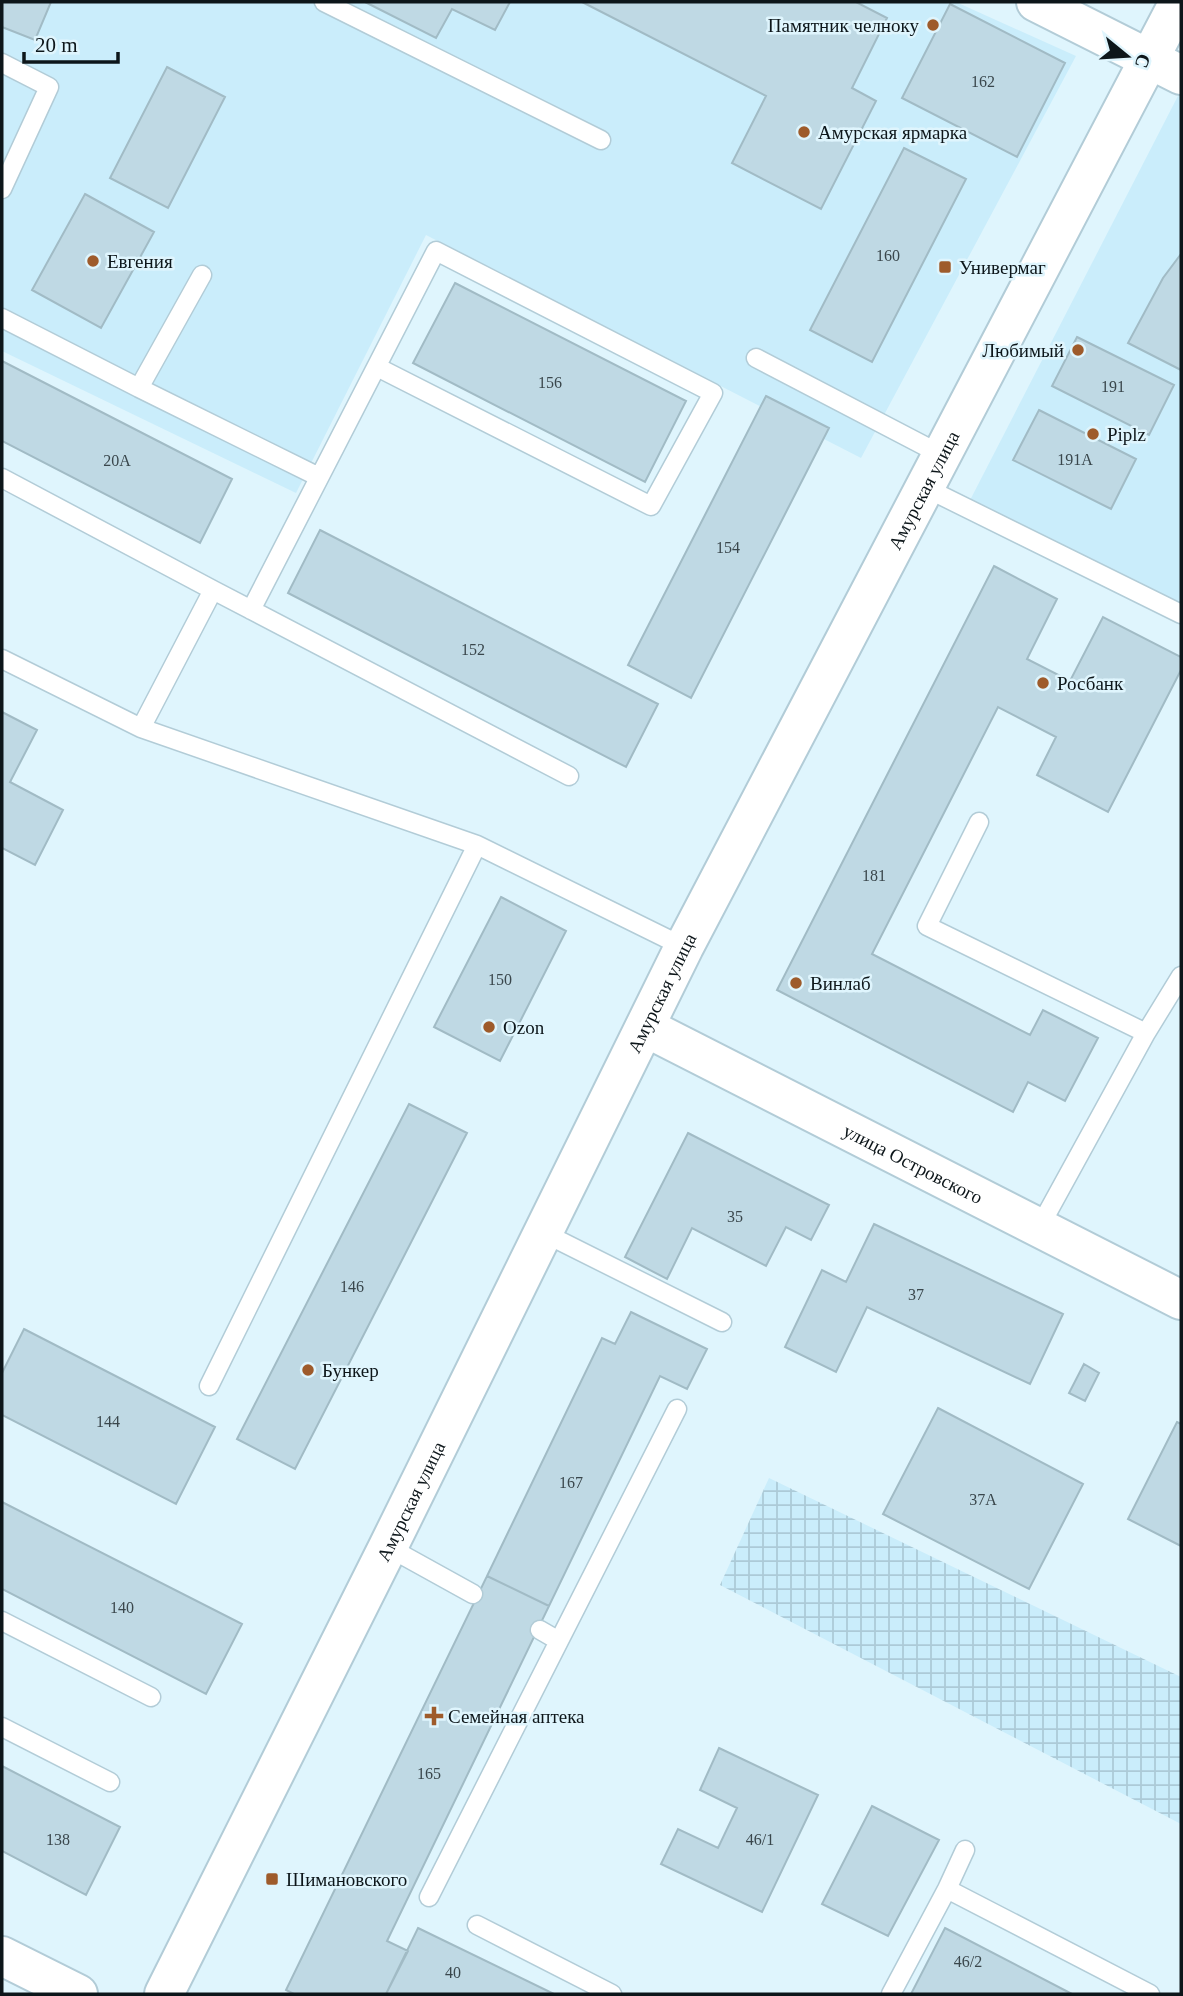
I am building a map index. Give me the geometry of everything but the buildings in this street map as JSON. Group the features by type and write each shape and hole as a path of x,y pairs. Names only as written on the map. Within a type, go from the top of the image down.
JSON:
{"street":[{"path":"1036,2 1165,67"},
{"name":"Амурская улица","path":"164,1994 684,947 934,471 1165,67 1179,2"},
{"name":"улица Островского","path":"645,1027 1181,1300"},
{"path":"2,1956 78,1994"}],"lane":[{"path":"324,2 601,140"},
{"path":"2,63 49,87 2,189"},
{"path":"251,610 436,251 713,393 651,506 377,366"},
{"path":"139,388 202,275"},
{"path":"2,318 319,477"},
{"path":"756,358 934,471 1181,614"},
{"path":"2,478 569,776"},
{"path":"141,728 214,590"},
{"path":"2,659 141,728 477,845 684,947"},
{"path":"979,822 927,926 1146,1033"},
{"path":"209,1386 477,845"},
{"path":"1039,1228 1146,1033 1181,976"},
{"path":"544,1233 722,1322"},
{"path":"429,1897 677,1409"},
{"path":"388,1547 473,1594"},
{"path":"2,1621 151,1697"},
{"path":"540,1630 559,1641"},
{"path":"2,1727 110,1782"},
{"path":"891,1994 965,1850"},
{"path":"947,1889 1150,1994"},
{"path":"477,1925 612,1994"}],"shaded area":[{"path":"2,2 956,2 1076,56 861,458 426,235 296,493 2,351"},
{"path":"1181,90 1181,614 966,508"},
{"path":"769,1478 1181,1677 1181,1824 720,1585"}],"place":[{"name":"Памятник челноку","path":"933,25"},
{"name":"Амурская ярмарка","path":"804,132"},
{"name":"Евгения","path":"93,261"},
{"name":"Универмаг","path":"945,267"},
{"name":"Любимый","path":"1078,350"},
{"name":"Piplz","path":"1093,434"},
{"name":"Росбанк","path":"1043,683"},
{"name":"Винлаб","path":"796,983"},
{"name":"Ozon","path":"489,1027"},
{"name":"Бункер","path":"308,1370"},
{"name":"Семейная аптека","path":"434,1716"},
{"name":"Шимановского","path":"272,1879"}]}
